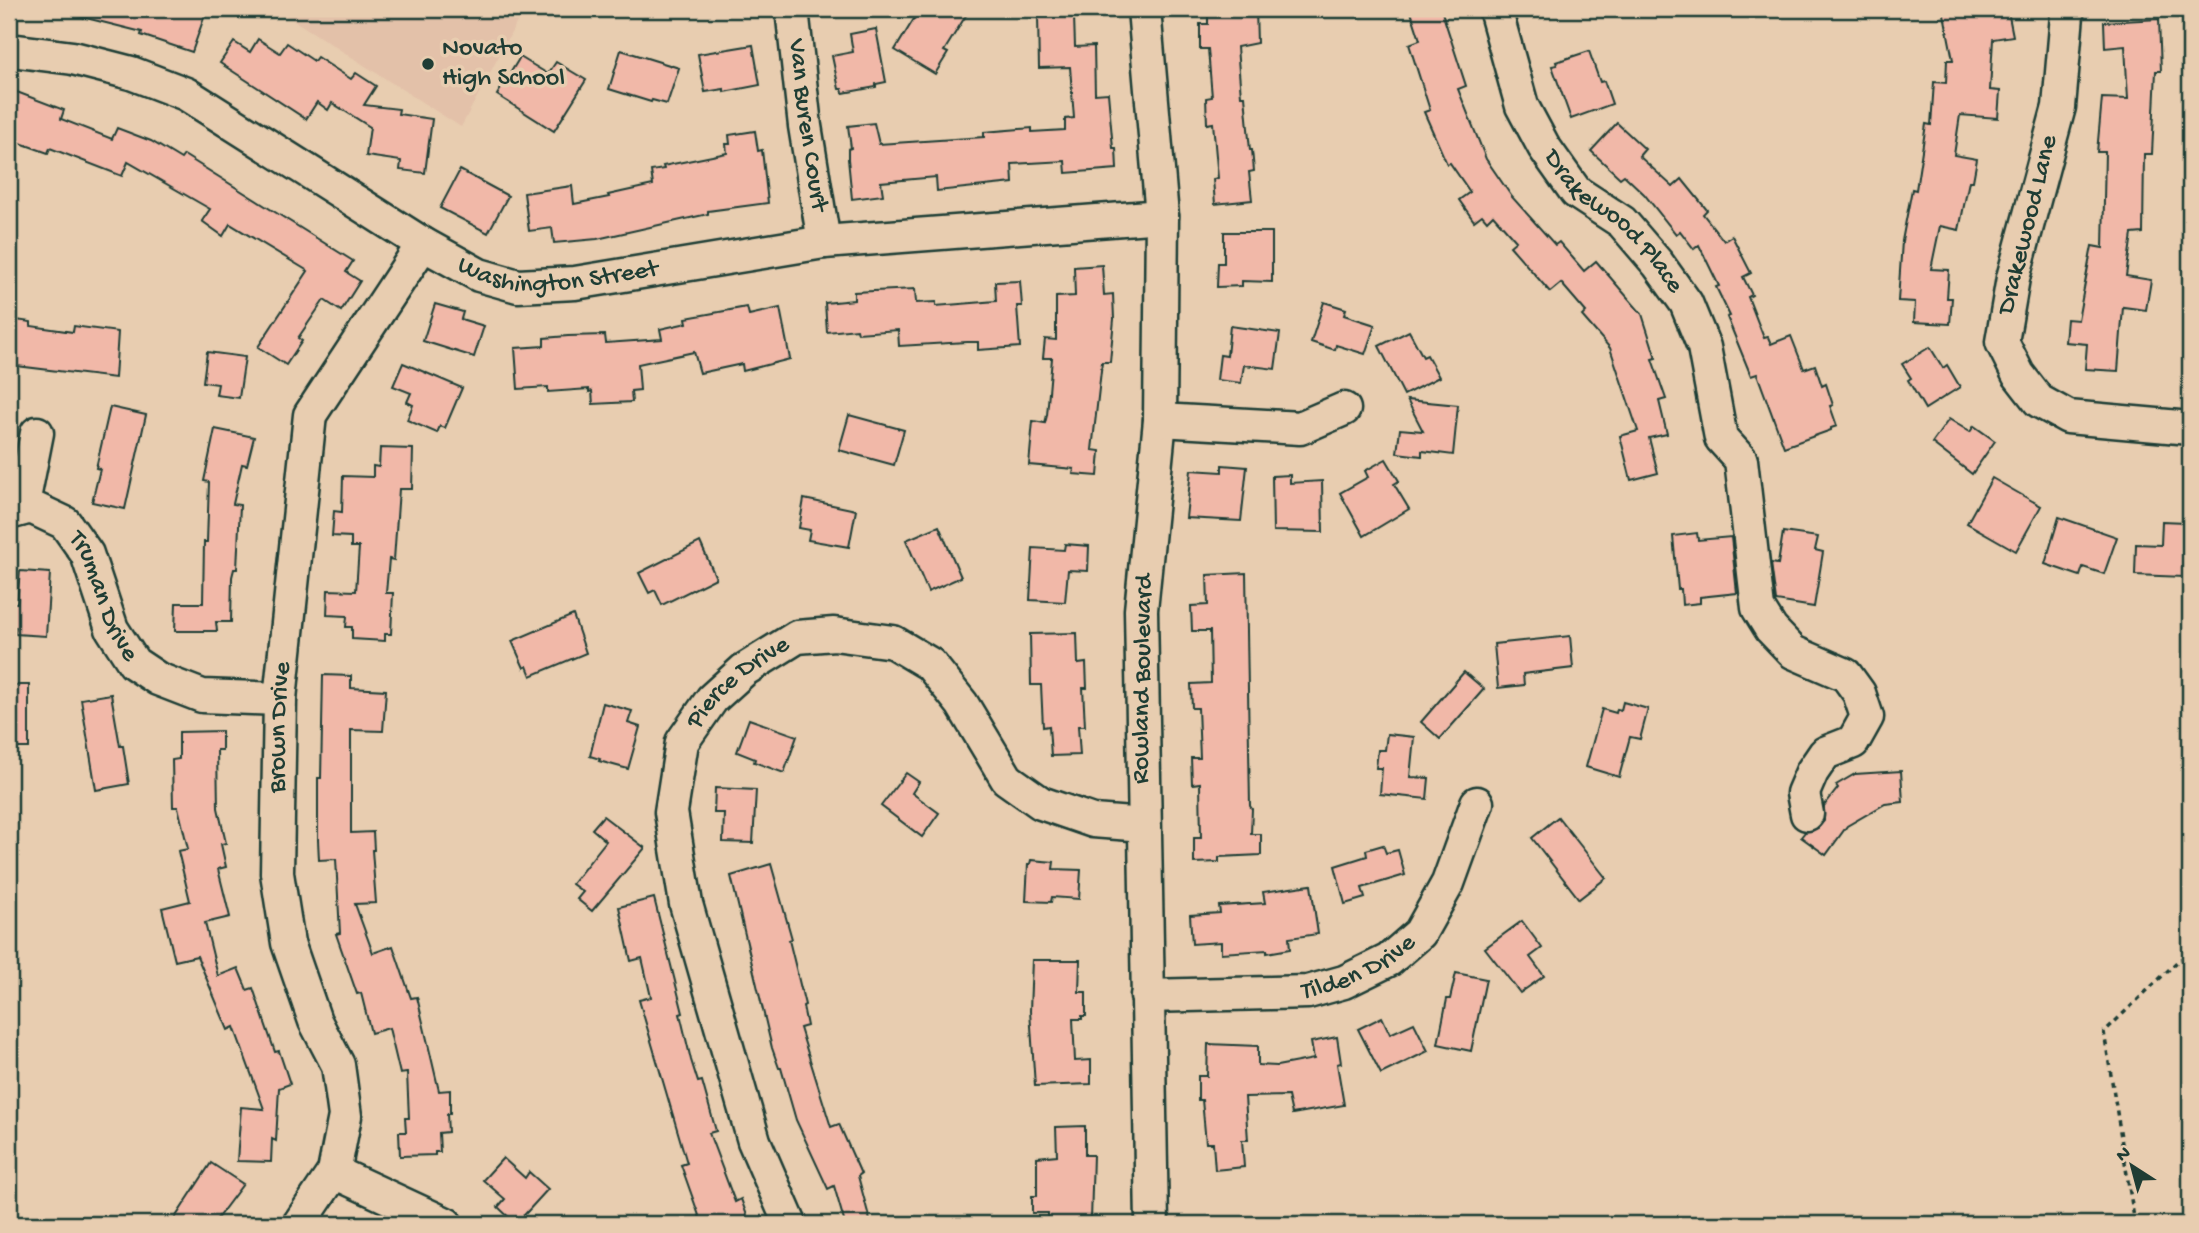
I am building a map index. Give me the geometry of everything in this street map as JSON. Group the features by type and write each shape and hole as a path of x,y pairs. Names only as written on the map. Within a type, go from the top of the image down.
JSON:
{"street":[{"name":"Van Buren Court","path":"792,9 805,126 824,242"},
{"name":"Rowland Boulevard","path":"1144,9 1162,216 1160,420 1140,610 1152,1224"},
{"name":"Drakewood Place","path":"1495,9 1522,106 1544,147 1576,192 1622,222 1658,264 1686,303 1704,347 1721,438 1741,460 1758,608 1771,629 1793,652 1846,676 1859,693 1867,717 1853,742 1825,753 1812,772 1803,793 1807,814"},
{"name":"Drakewood Lane","path":"2065,9 2067,15 2059,107 2012,278 2002,342 2018,374 2039,401 2067,417 2190,428"},
{"name":"Washington Street","path":"9,51 73,58 131,73 186,94 423,244 480,275 518,286 575,283 824,242 1162,216"},
{"name":"Brown Drive","path":"299,1224 334,1172 345,1116 338,1065 315,1021 288,943 277,873 280,699 310,415 423,244"},
{"path":"1160,420 1300,428 1344,409"},
{"path":"15,511 37,433"},
{"name":"Truman Drive","path":"15,511 31,507 65,523 88,555 112,629 134,663 158,678 202,696 280,699"},
{"name":"Pierce Drive","path":"790,1224 750,1128 686,904 671,813 682,742 712,699 744,670 797,637 834,634 893,642 930,664 962,704 1007,779 1041,803 1093,821 1144,825"},
{"name":"Tilden Drive","path":"1147,996 1308,992 1344,982 1389,960 1419,933 1448,883 1478,803"},
{"path":"334,1172 446,1224"}],"path":[{"path":"2135,1224 2104,1032 2180,959 2190,957"}],"shaded area":[{"name":"Novato High School","path":"276,9 524,9 461,127"}],"building":[{"path":"75,9 207,9 192,52 141,35 142,32 74,15"},
{"path":"920,9 970,9 944,51 948,53 935,74 895,50"},
{"path":"1208,9 1256,9 1257,43 1237,47 1241,96 1245,96 1252,150 1254,171 1249,172 1252,200 1215,204 1213,179 1218,178 1213,123 1207,124 1206,98 1212,97 1208,49 1200,49 1200,24 1208,24"},
{"path":"1410,9 1441,9 1466,86 1458,89 1486,159 1512,197 1555,245 1559,242 1584,271 1596,261 1642,314 1656,358 1652,359 1666,399 1659,401 1667,434 1649,438 1658,473 1631,480 1620,436 1638,431 1610,348 1582,316 1586,312 1561,283 1550,292 1510,246 1516,241 1493,215 1487,221 1482,215 1474,221 1459,200 1470,192 1450,163 1447,164 1424,112 1430,110 1409,44 1420,40"},
{"path":"1943,9 1991,9 1992,14 2008,11 2013,36 1993,39 1990,90 2000,91 1998,118 1960,115 1954,155 1977,159 1973,181 1969,181 1959,230 1940,226 1931,269 1949,270 1947,298 1952,298 1950,324 1914,322 1915,302 1898,301 1902,241 1912,189 1916,190 1926,124 1931,125 1934,82 1946,83 1947,60 1953,60"},
{"path":"1038,16 1074,16 1075,47 1094,46 1095,94 1108,93 1117,169 1066,173 1065,161 1012,164 1013,183 937,191 936,177 881,182 883,195 852,199 848,126 874,123 879,144 984,137 984,132 1032,128 1032,132 1065,130 1065,119 1074,118 1070,67 1039,68"},
{"path":"2159,19 2161,71 2156,71 2152,154 2144,154 2143,233 2132,234 2126,276 2151,280 2146,310 2123,307 2118,371 2085,369 2087,344 2065,342 2067,319 2078,320 2092,246 2103,248 2105,152 2097,152 2102,98 2128,99 2125,46 2105,48 2104,22"},
{"path":"876,29 886,82 876,84 876,87 843,93 842,89 839,89 832,56 853,52 850,34"},
{"path":"258,39 280,53 287,43 314,61 317,57 351,79 356,73 376,86 364,105 399,109 398,114 432,119 425,173 400,170 401,161 366,156 370,127 332,103 328,110 317,102 306,119 220,63 234,42 250,52"},
{"path":"753,45 760,85 724,92 724,89 705,92 698,54"},
{"path":"621,50 679,68 667,104 609,89"},
{"path":"1589,51 1600,82 1604,81 1612,104 1571,119 1552,66 1557,65 1556,62"},
{"path":"520,57 548,74 556,62 586,80 554,131 497,95"},
{"path":"9,89 64,110 61,119 112,139 117,128 151,141 181,159 184,155 353,261 346,272 360,281 341,311 324,300 298,338 302,341 286,365 258,347 308,271 230,224 223,236 202,221 210,209 128,162 122,176 50,148 48,153 9,139"},
{"path":"1617,123 1645,149 1639,156 1673,187 1682,179 1707,210 1703,214 1724,241 1732,236 1751,273 1743,277 1752,295 1748,297 1764,338 1768,337 1771,344 1791,336 1804,369 1815,365 1822,386 1826,384 1837,426 1784,447 1757,374 1751,376 1727,317 1730,316 1716,287 1719,286 1699,245 1694,249 1680,231 1676,234 1644,194 1624,175 1620,178 1591,151"},
{"path":"755,131 758,151 762,150 768,203 708,211 708,214 597,239 554,243 552,228 529,231 524,193 572,186 574,204 609,197 608,195 653,185 651,171 664,169 663,166 727,153 729,135"},
{"path":"460,170 508,196 488,233 440,208"},
{"path":"1224,232 1272,232 1272,282 1242,281 1242,286 1217,287 1218,263 1224,263"},
{"path":"1102,265 1104,295 1113,294 1114,319 1110,362 1102,362 1092,450 1100,451 1098,476 1073,474 1074,469 1029,465 1033,421 1045,423 1047,415 1052,358 1043,358 1045,339 1056,340 1056,297 1075,296 1074,267"},
{"path":"1020,281 1022,306 1017,306 1020,347 978,350 978,342 899,346 898,330 858,333 857,329 827,332 825,303 854,300 854,292 915,289 916,303 936,302 936,306 996,301 995,282"},
{"path":"1324,302 1346,309 1344,315 1375,325 1365,354 1336,345 1335,350 1311,342"},
{"path":"435,304 463,312 461,319 484,326 474,357 423,341"},
{"path":"747,307 749,315 780,308 790,359 743,371 742,364 700,373 694,352 638,364 640,390 631,391 632,402 593,404 592,391 589,392 589,389 548,392 548,387 518,389 515,348 544,346 544,338 568,336 605,335 606,343 662,339 660,329 687,323 686,318"},
{"path":"9,319 31,322 31,326 73,332 74,326 118,332 115,378 9,365"},
{"path":"1230,326 1280,333 1275,369 1244,365 1241,383 1217,380 1220,355 1227,356"},
{"path":"1409,331 1423,357 1427,355 1439,377 1404,395 1379,346"},
{"path":"1930,347 1943,368 1947,365 1960,387 1925,409 1902,364"},
{"path":"207,352 245,357 239,398 216,395 218,384 203,382"},
{"path":"403,363 462,388 445,428 440,426 437,433 407,420 413,405 407,402 411,393 393,386"},
{"path":"1407,400 1458,405 1453,455 1422,451 1422,456 1397,453 1400,429 1423,431"},
{"path":"110,407 146,415 125,509 92,502 100,469 96,468"},
{"path":"849,415 904,430 894,465 839,450"},
{"path":"1949,419 1970,432 1974,426 1995,441 1972,474 1932,443"},
{"path":"215,429 254,437 247,465 242,464 233,504 240,505 237,569 234,569 232,577 231,622 216,622 217,631 175,631 176,603 203,603 209,482 204,481"},
{"path":"380,448 413,449 412,489 399,489 394,560 389,559 386,593 393,593 391,634 385,634 385,641 352,639 352,627 346,627 347,616 327,615 328,590 356,591 359,547 351,547 351,537 332,536 334,511 342,512 343,476 373,477 373,466 379,467"},
{"path":"1386,459 1399,481 1394,484 1409,509 1364,536 1340,493 1368,477 1365,471"},
{"path":"1222,465 1247,467 1241,521 1186,518 1191,470 1222,472"},
{"path":"1290,475 1290,483 1322,481 1323,532 1273,531 1272,476"},
{"path":"1992,478 2041,506 2016,551 1967,523"},
{"path":"804,499 856,510 849,547 808,540 810,530 799,528"},
{"path":"2059,517 2117,537 2104,574 2083,567 2080,576 2045,564"},
{"path":"2162,521 2186,522 2184,577 2135,575 2136,544 2161,545"},
{"path":"939,526 961,577 928,592 906,540"},
{"path":"1783,532 1818,537 1815,550 1823,552 1814,607 1776,601 1771,563 1778,564"},
{"path":"1697,533 1698,540 1731,537 1737,593 1700,597 1700,603 1682,605 1673,536"},
{"path":"700,542 716,578 662,605 655,590 649,593 639,573"},
{"path":"1065,544 1089,546 1088,571 1068,570 1065,602 1030,600 1033,548 1064,550"},
{"path":"20,571 50,573 46,636 15,634 16,627 9,626 9,603 17,603"},
{"path":"1246,573 1251,834 1261,834 1261,855 1219,857 1219,862 1194,863 1194,838 1201,838 1200,783 1192,784 1191,758 1200,758 1198,708 1192,708 1191,684 1211,683 1210,631 1192,631 1191,606 1208,605 1207,575"},
{"path":"573,615 586,653 531,676 527,666 524,668 512,641"},
{"path":"1077,633 1078,664 1086,663 1087,688 1083,688 1085,726 1078,726 1080,755 1051,756 1049,726 1043,727 1041,685 1031,685 1030,634"},
{"path":"1570,636 1573,668 1523,674 1524,685 1498,688 1494,644"},
{"path":"1464,672 1484,689 1440,739 1421,722"},
{"path":"323,675 351,676 351,688 386,690 383,731 351,730 351,833 373,832 376,903 355,904 373,953 393,946 411,998 417,997 439,1091 450,1090 448,1132 439,1133 440,1152 435,1152 435,1155 400,1156 399,1132 406,1132 405,1118 409,1118 407,1073 400,1074 389,1028 371,1033 361,993 357,994 336,934 340,933 336,859 319,860 318,778 321,778"},
{"path":"9,685 29,685 29,748 9,748"},
{"path":"111,694 129,784 96,790 81,699"},
{"path":"1623,702 1648,709 1640,739 1630,737 1619,777 1586,767 1602,709 1616,713 1617,709 1621,710"},
{"path":"603,703 632,711 628,723 640,727 628,769 590,756"},
{"path":"749,719 797,736 784,773 754,762 755,759 737,752"},
{"path":"222,731 222,750 217,750 218,808 226,843 221,844 226,867 218,869 230,917 205,923 218,976 238,968 247,990 253,988 275,1052 279,1051 290,1084 279,1088 276,1141 272,1139 271,1162 237,1161 241,1107 264,1109 234,1027 228,1030 197,956 175,961 162,908 190,901 178,851 188,849 178,807 173,807 172,760 179,759 179,732"},
{"path":"1387,734 1414,737 1410,777 1429,778 1427,799 1380,794 1382,768 1376,768 1378,750 1385,750"},
{"path":"1901,771 1903,802 1885,804 1847,826 1826,855 1801,837 1805,832 1818,828 1824,821 1824,806 1838,788 1836,785 1855,774"},
{"path":"906,773 919,782 912,793 939,813 922,837 881,806"},
{"path":"715,788 756,790 753,843 723,842 724,813 714,813"},
{"path":"603,816 645,848 592,911 577,899 583,892 572,884 606,841 592,829"},
{"path":"1558,817 1606,878 1579,899 1532,838"},
{"path":"1383,845 1386,853 1398,850 1405,875 1362,888 1365,898 1345,904 1335,866 1367,856 1366,850"},
{"path":"1031,860 1054,862 1053,869 1081,870 1079,899 1052,897 1051,902 1026,901 1028,864"},
{"path":"771,864 792,939 789,940 805,1005 807,1026 800,1028 831,1127 839,1124 861,1174 858,1176 871,1224 845,1224 834,1186 828,1189 796,1120 781,1068 772,1048 731,876"},
{"path":"1311,885 1318,934 1289,938 1290,949 1267,953 1267,950 1221,953 1221,942 1192,944 1190,915 1220,913 1219,906 1265,903 1263,892"},
{"path":"654,898 683,1013 680,1014 691,1060 698,1082 702,1081 716,1131 709,1133 735,1202 741,1199 750,1224 702,1224 681,1165 687,1163 639,1000 651,997 642,958 631,961 619,907"},
{"path":"1522,921 1542,948 1530,957 1544,976 1520,993 1485,948"},
{"path":"1032,960 1080,960 1079,992 1086,992 1086,1016 1073,1019 1075,1061 1091,1060 1091,1084 1035,1086 1030,1011"},
{"path":"1456,973 1486,979 1471,1051 1438,1044 1447,999 1450,999"},
{"path":"1382,1017 1390,1034 1414,1023 1428,1051 1381,1074 1358,1029"},
{"path":"1337,1037 1341,1063 1337,1064 1344,1105 1292,1114 1288,1096 1245,1097 1248,1140 1242,1140 1244,1167 1215,1170 1213,1143 1206,1143 1202,1100 1198,1100 1198,1076 1207,1076 1208,1044 1258,1046 1258,1065 1277,1066 1314,1059 1311,1042"},
{"path":"1085,1126 1085,1155 1093,1155 1091,1221 1083,1221 1083,1224 1053,1224 1053,1221 1048,1221 1048,1213 1032,1213 1032,1196 1037,1196 1037,1157 1057,1155 1056,1127"},
{"path":"503,1158 525,1178 529,1172 548,1189 516,1224 498,1207 505,1199 483,1180"},
{"path":"211,1163 243,1184 213,1224 171,1224"}],"place":[{"name":"Novato High School","path":"428,64"}]}
